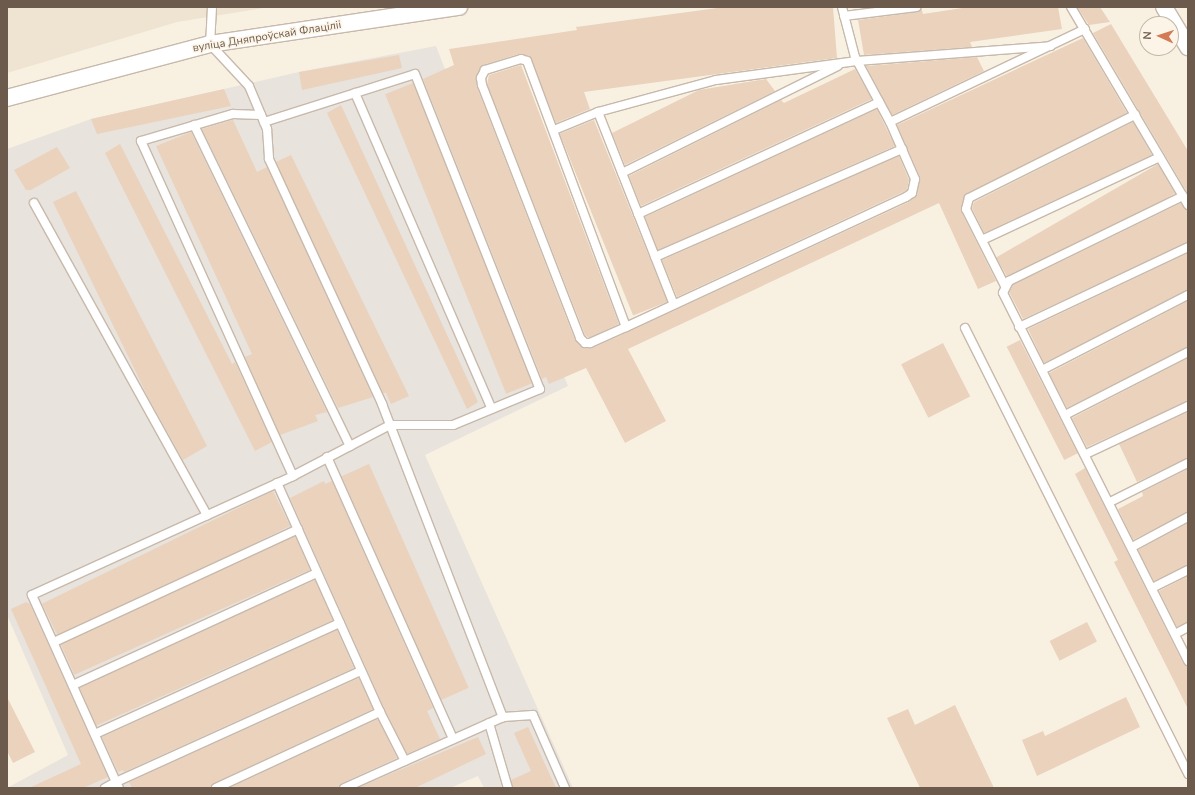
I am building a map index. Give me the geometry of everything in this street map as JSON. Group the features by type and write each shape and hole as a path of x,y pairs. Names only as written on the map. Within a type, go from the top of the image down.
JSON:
{"street":[{"name":"вуліца Дняпроўскай Флаціліі","path":"7,98 210,44 459,7"},
{"path":"1164,7 1188,47"}],"lane":[{"path":"212,7 210,44 249,86 267,129 269,159 390,425 503,716"},
{"path":"626,327 554,130 527,61 521,59 485,70 481,78 482,85 580,338 585,343 590,343 626,327 912,193 915,179 890,122 857,62 842,7"},
{"path":"844,16 916,7"},
{"path":"1071,7 1188,204"},
{"path":"890,122 1085,29"},
{"path":"554,130 598,112 698,83 845,63 1050,46"},
{"path":"622,173 845,63"},
{"path":"118,785 32,595 292,476 390,425 453,425 540,389 415,74 263,119 233,114 141,140 292,476"},
{"path":"355,93 492,409"},
{"path":"638,214 879,102"},
{"path":"598,112 674,304"},
{"path":"1135,115 968,198 966,209 1005,286 1005,300 1086,454 1188,661"},
{"path":"194,125 350,446"},
{"path":"655,257 902,149"},
{"path":"982,240 1160,156"},
{"path":"1005,286 1009,281 1183,196"},
{"path":"34,203 207,515"},
{"path":"1019,327 1188,246"},
{"path":"1042,370 1188,295"},
{"path":"964,328 1188,774"},
{"path":"1066,415 1188,352"},
{"path":"1086,454 1188,406"},
{"path":"327,457 453,739"},
{"path":"1110,502 1188,463"},
{"path":"277,482 361,671 405,761"},
{"path":"1132,547 1188,517"},
{"path":"54,642 298,529"},
{"path":"1152,588 1188,570"},
{"path":"73,685 317,573"},
{"path":"95,734 340,623"},
{"path":"1175,634 1188,627"},
{"path":"104,788 118,785 361,671"},
{"path":"216,788 380,712"},
{"path":"344,788 503,716 533,715 565,788"},
{"path":"489,723 508,788"}],"shaded area":[{"path":"7,7 270,7 177,22 7,73"},
{"path":"436,46 568,386 425,455 573,788 484,788 478,776 450,788 7,788 68,755 7,615 7,149 91,119 299,72"}],"building":[{"path":"725,7 833,7 837,58 584,92 590,109 556,123 529,56 519,54 483,65 476,76 477,87 575,340 583,348 592,348 628,332 909,202 917,195 920,177 897,125 1083,38 1127,113 965,195 961,211 996,281 978,289 939,203 628,349 666,421 625,443 586,368 549,384 546,377 542,379 423,79 454,65 449,49 577,30 576,27"},
{"path":"921,7 923,14 969,7 1058,7 1062,29 970,42 972,47 864,55 858,20 917,12"},
{"path":"1077,7 1100,7 1110,22 1089,25"},
{"path":"1111,24 1188,151 1188,194 1093,33"},
{"path":"399,55 402,68 302,90 299,72"},
{"path":"977,57 984,71 892,115 866,66"},
{"path":"521,65 619,324 589,338 585,335 487,84 489,75"},
{"path":"855,69 872,99 641,206 629,176 781,100 784,103"},
{"path":"766,79 775,91 625,165 612,133 699,90"},
{"path":"413,83 534,382 506,394 385,94"},
{"path":"224,89 231,106 97,134 91,119"},
{"path":"341,105 478,402 467,409 327,113"},
{"path":"877,109 895,146 658,250 645,217"},
{"path":"233,120 257,172 267,167 373,397 338,408 202,129"},
{"path":"594,120 667,302 633,316 560,134"},
{"path":"1133,122 1152,155 984,233 972,208 974,202"},
{"path":"191,132 327,412 315,415 318,421 280,435 245,357 252,354 156,146"},
{"path":"120,144 232,364 235,362 272,442 255,451 105,153"},
{"path":"57,147 70,168 31,190 26,190 14,170"},
{"path":"291,155 409,396 391,404 386,393 383,393 276,162"},
{"path":"899,156 909,180 907,190 677,297 662,260"},
{"path":"1158,164 1175,193 1013,287 996,258"},
{"path":"76,191 207,446 183,460 148,397 53,202"},
{"path":"1181,203 1188,210 1188,242 1023,319 1009,292 1013,285"},
{"path":"1188,253 1188,290 1044,363 1028,329"},
{"path":"1188,301 1188,347 1067,408 1049,373"},
{"path":"1020,340 1078,453 1064,460 1007,347"},
{"path":"943,343 970,396 928,418 901,364"},
{"path":"1188,358 1188,401 1087,447 1072,418"},
{"path":"1188,412 1188,458 1137,482 1119,444"},
{"path":"369,464 469,688 441,700 342,476"},
{"path":"1085,468 1183,663 1188,666 1188,709 1114,562 1118,560 1075,474"},
{"path":"1188,469 1188,512 1133,540 1118,509 1143,496 1142,492"},
{"path":"324,481 325,484 332,481 433,708 427,711 440,739 407,754 385,710 290,498"},
{"path":"273,491 290,526 59,639 42,604"},
{"path":"1188,523 1188,565 1154,581 1138,550"},
{"path":"295,536 310,570 74,675 59,641"},
{"path":"1188,576 1188,622 1177,627 1159,591"},
{"path":"315,580 333,620 96,726 78,685"},
{"path":"26,602 30,604 108,777 83,788 29,788 81,764 11,609"},
{"path":"1087,622 1097,642 1060,661 1050,641"},
{"path":"337,630 354,668 124,772 123,770 118,772 102,737"},
{"path":"359,678 373,709 214,783 211,788 132,788 129,782"},
{"path":"7,697 35,752 13,763 7,751"},
{"path":"1126,697 1140,727 1037,776 1022,740 1043,731 1045,736"},
{"path":"955,705 994,788 920,788 887,718 908,709 915,725"},
{"path":"378,719 397,758 342,783 339,788 229,788"},
{"path":"528,727 556,788 513,788 511,780 531,771 514,733"},
{"path":"478,737 486,754 415,788 357,788"}]}
